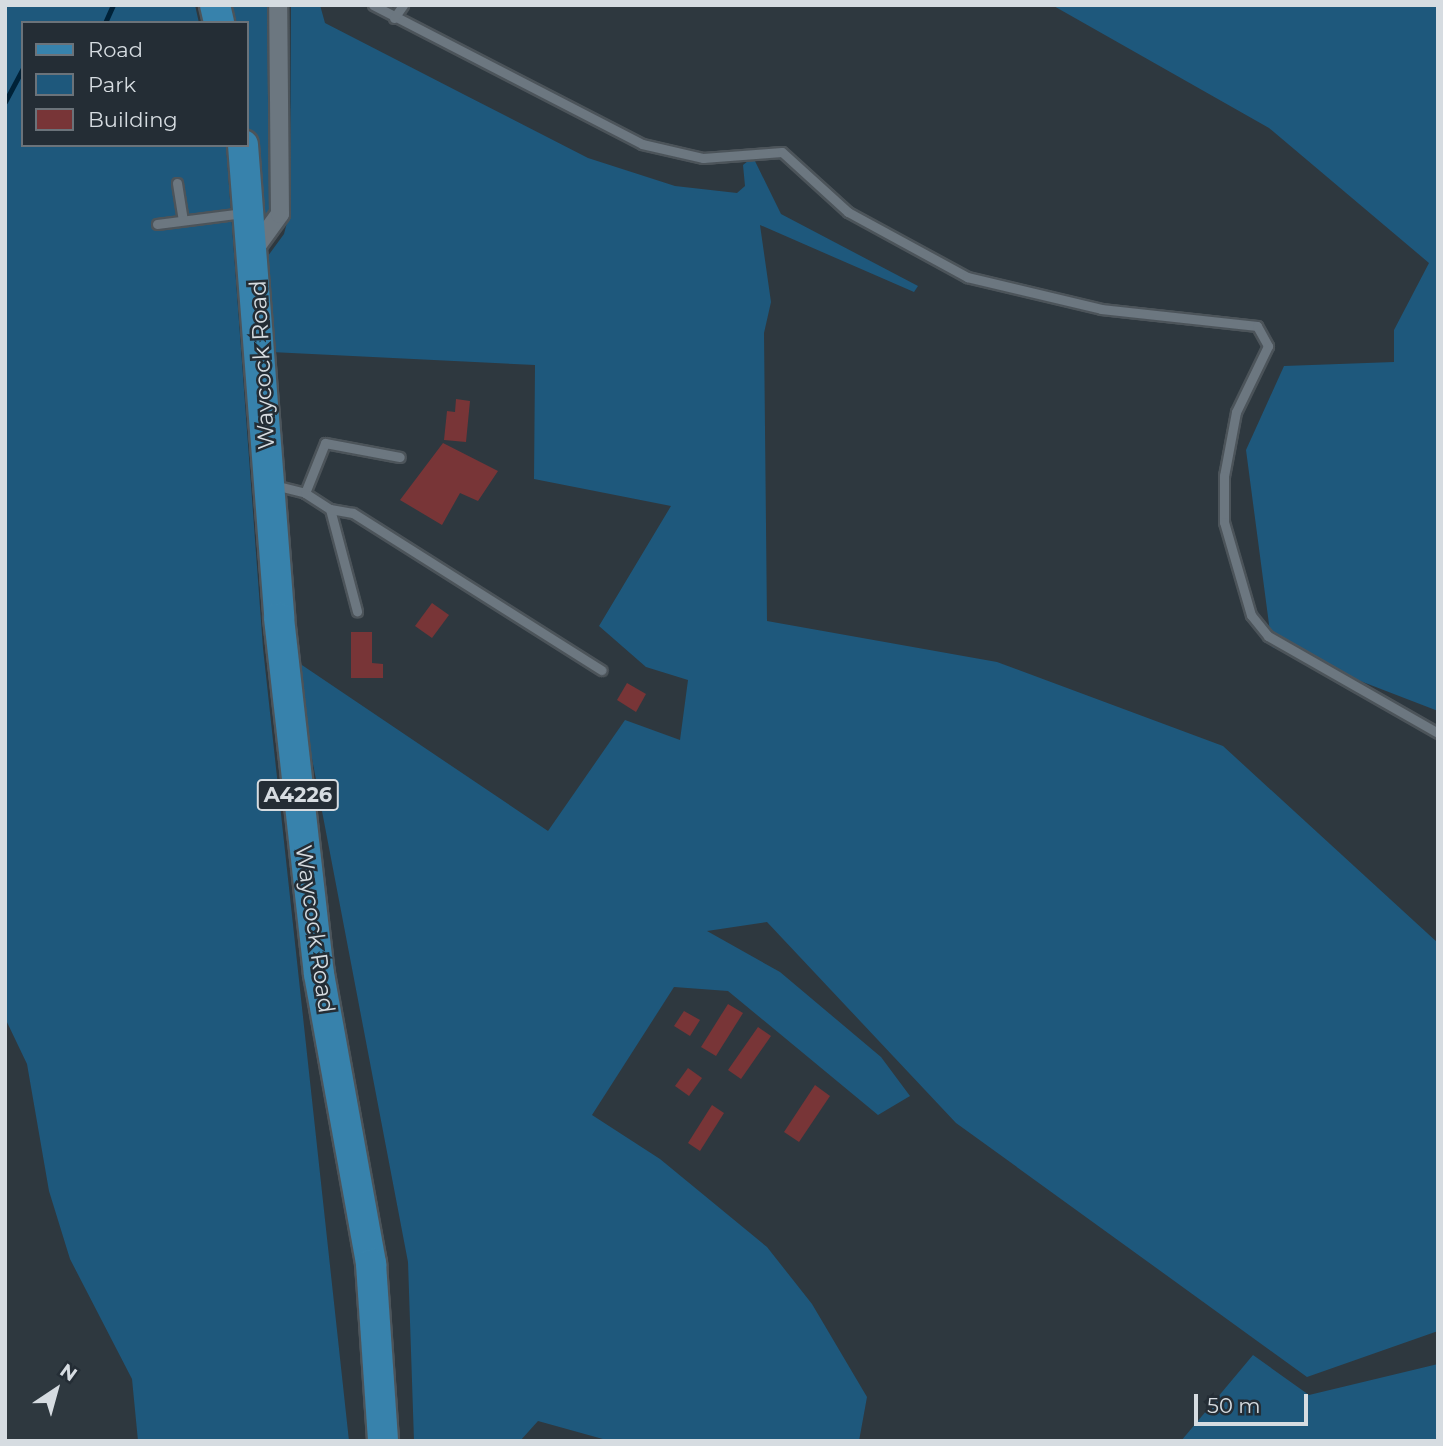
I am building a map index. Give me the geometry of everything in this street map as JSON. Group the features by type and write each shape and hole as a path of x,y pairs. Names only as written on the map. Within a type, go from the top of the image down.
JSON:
{"main road":[{"name":"Waycock Road","path":"243,147 256,247 268,483 318,963 371,1264 383,1441"}],"street":[{"name":"Waycock Road","path":"256,247 280,214 278,5"}],"lane":[{"path":"373,5 642,144 704,158 782,152 848,212 967,276 1101,309 1257,326 1269,346 1236,412 1224,476 1224,522 1251,615 1268,636 1438,733"},
{"path":"394,18 403,5"},
{"path":"177,183 183,220"},
{"path":"157,224 252,212"},
{"path":"305,493 325,443 400,457"},
{"path":"268,483 305,493 330,509 354,513 601,670"},
{"path":"330,509 357,611"}],"green space":[{"path":"5,5 195,5 199,21 21,21 21,147 226,147 263,648 349,1441 138,1441 132,1379 70,1259 49,1191 27,1064 5,1018"},
{"path":"223,5 274,5 273,214 264,222 248,132 248,21 227,21"},
{"path":"291,5 320,5 325,23 588,158 675,186 737,193 745,186 743,165 753,157 781,214 918,286 914,292 760,225 771,302 764,333 767,621 997,662 1223,746 1438,943 1438,1331 1307,1377 956,1123 767,922 707,931 780,972 881,1057 910,1096 878,1115 728,991 674,987 592,1115 660,1159 767,1247 812,1304 867,1397 859,1441 610,1441 538,1421 520,1441 414,1441 408,1262 293,659 548,831 625,720 680,740 688,680 646,667 599,626 671,506 534,479 535,365 271,352 265,260 284,234 290,211"},
{"path":"1052,5 1438,5 1438,711 1272,647 1246,450 1284,366 1394,362 1394,330 1429,263 1269,128"},
{"path":"1253,1355 1309,1395 1438,1364 1438,1441 1181,1441"}],"building":[{"path":"456,399 470,401 466,442 444,440 447,411 455,412"},
{"path":"443,443 498,471 478,501 460,493 442,525 400,500"},
{"path":"432,603 449,615 432,638 415,626"},
{"path":"351,632 372,632 372,663 383,664 383,678 351,678"},
{"path":"627,683 646,694 636,712 617,700"},
{"path":"728,1004 743,1013 716,1056 701,1047"},
{"path":"684,1011 700,1020 690,1036 674,1026"},
{"path":"758,1027 771,1036 741,1079 728,1070"},
{"path":"688,1068 702,1078 689,1096 675,1086"},
{"path":"815,1085 830,1096 799,1142 784,1132"},
{"path":"712,1105 724,1113 700,1151 688,1143"}],"waterway":[{"path":"106,21 113,5"},
{"path":"5,102 21,72"}]}
